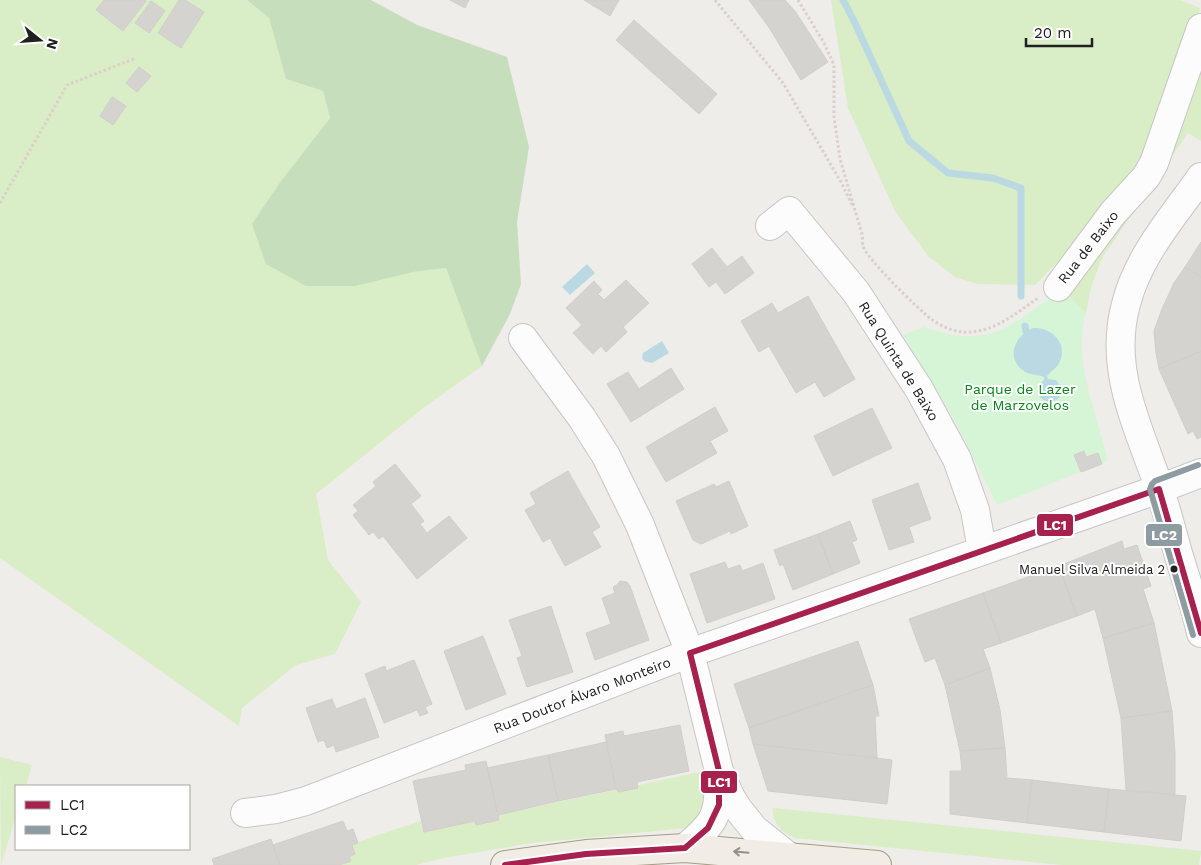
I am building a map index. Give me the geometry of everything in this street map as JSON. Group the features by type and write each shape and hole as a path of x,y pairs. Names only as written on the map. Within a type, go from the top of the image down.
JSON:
{"main road":[{"path":"505,865 586,854 685,848 877,865"}],"street":[{"name":"Rua de Baixo","path":"1058,287 1113,214 1146,177 1154,163 1201,28"},
{"path":"1201,177 1151,247 1135,278 1126,303 1120,331 1120,360 1124,390 1159,489 1201,633"},
{"name":"Rua Quinta de Baixo","path":"770,226 789,211 856,292 919,389 957,459 975,510 982,550"},
{"path":"523,338 582,418 606,456 640,525 690,653 719,771 734,802 754,829 789,857"},
{"name":"Rua Doutor Álvaro Monteiro","path":"245,813 276,809 306,801 690,653 1159,489 1201,472"},
{"path":"685,848 708,828 713,820 719,805 719,771"}],"path":[{"path":"716,0 783,83 841,182 858,217"},
{"name":"Rua de Baixo","path":"798,0 824,43 834,65 834,117 840,158 858,217 863,246 870,258 930,318 947,328 961,332 984,330 998,325 1045,293 1058,287"},
{"path":"0,203 67,85 136,58"}],"green space":[{"path":"0,0 247,0 269,18 286,79 323,91 330,118 281,181 413,272 446,268 482,366 422,409 316,494 328,560 361,602 335,654 296,665 242,708 239,726 0,558"},
{"path":"247,0 371,0 417,25 507,57 529,147 517,222 521,284 510,314 482,366 446,268 413,272 355,286 306,286 266,264 252,224 281,181 330,118 323,91 286,79 269,18"},
{"path":"831,0 1179,0 1200,8 1188,56 1155,146 1100,219 1035,285 978,284 955,277 929,257 895,211 848,108"},
{"path":"1201,49 1201,141 1188,133 1102,258 1091,287 1086,313 1063,291 1083,266"},
{"name":"Parque de Lazer de Marzovelos","path":"1063,291 1086,313 1082,350 1084,369 1108,461 997,505 956,423 903,335 924,327 958,336 980,336 991,333 1014,323"},
{"path":"0,757 32,765 26,785 15,785 15,819 1,865"},
{"path":"700,772 705,796 703,810 687,828 532,843 443,858 416,865 340,865 350,861 349,857 355,854 352,845 421,821 424,832 475,821 476,825 498,820 498,815"},
{"path":"773,808 1201,851 1199,865 1062,865 795,838 786,833 776,823"}],"water":[{"path":"587,264 595,273 570,295 562,287"},
{"path":"1033,328 1040,328 1053,334 1061,344 1061,358 1058,365 1047,376 1048,379 1056,380 1061,387 1059,398 1051,402 1039,396 1038,387 1044,380 1044,377 1025,372 1015,361 1014,348 1017,342 1021,336"},
{"path":"662,341 669,353 652,363 644,361 642,358 643,353"}],"building":[{"path":"104,0 146,1 123,31 96,10"},
{"path":"179,0 185,0 204,12 181,48 158,33"},
{"path":"450,0 469,0 465,8"},
{"path":"584,0 619,0 610,16"},
{"path":"749,0 785,0 795,11 828,62 801,80 770,29"},
{"path":"151,1 165,11 149,33 135,23"},
{"path":"634,20 717,94 699,114 616,40"},
{"path":"139,67 151,76 137,92 126,83"},
{"path":"112,97 126,106 113,125 100,116"},
{"path":"1201,242 1201,277 1185,267"},
{"path":"712,248 727,267 742,256 754,273 725,294 716,282 709,287 692,264"},
{"path":"1185,267 1201,277 1201,351 1159,369 1154,331 1174,283"},
{"path":"626,280 649,303 623,327 627,332 606,352 601,346 593,354 573,333 582,325 566,308 594,281 602,290 598,294 604,300"},
{"path":"808,296 855,379 824,397 815,382 796,393 769,346 759,352 741,321 772,303 778,313"},
{"path":"1201,351 1201,437 1197,439 1193,431 1188,434 1159,369"},
{"path":"671,368 684,389 631,422 607,384 628,372 639,389"},
{"path":"715,407 728,431 710,441 717,453 666,482 646,447"},
{"path":"872,408 892,448 833,476 814,436"},
{"path":"1084,451 1086,457 1098,453 1102,464 1081,472 1074,455"},
{"path":"395,464 421,496 411,504 424,521 420,524 427,533 449,516 467,538 417,579 383,536 379,539 373,532 369,535 353,515 358,511 353,505 376,486 373,482"},
{"path":"568,471 600,527 592,532 601,547 565,566 550,538 543,542 525,510 536,504 530,493"},
{"path":"729,481 748,526 731,534 730,531 701,544 693,540 676,501 714,484 716,487"},
{"path":"918,483 931,519 909,527 914,542 889,550 872,500"},
{"path":"850,521 857,540 852,542 860,563 833,574 818,534"},
{"path":"818,534 833,574 793,590 783,564 780,566 774,550"},
{"path":"1122,541 1124,549 1137,545 1151,586 1143,589 1154,623 1103,638 1095,609 1077,616 1059,566"},
{"path":"725,562 728,569 740,565 742,571 763,563 775,599 707,623 690,574"},
{"path":"1059,566 1077,616 1001,643 983,593"},
{"path":"620,581 627,582 630,586 649,640 595,660 586,633 611,624 602,598 615,593 613,587"},
{"path":"983,593 1001,643 983,649 990,668 945,685 935,658 925,662 909,619"},
{"path":"551,606 573,672 527,687 517,658 522,656 509,620"},
{"path":"1154,623 1172,711 1121,718 1103,638"},
{"path":"483,636 506,694 466,710 444,651"},
{"path":"858,641 873,685 749,728 734,684"},
{"path":"414,660 432,704 425,707 428,713 420,716 417,710 384,723 365,674 385,666 386,671"},
{"path":"990,668 1000,710 1005,748 960,751 945,685"},
{"path":"873,685 879,716 875,716 877,758 753,744 749,728"},
{"path":"365,698 379,737 336,752 334,745 327,748 324,740 318,742 306,708 332,699 336,709"},
{"path":"1172,711 1175,795 1126,790 1121,718"},
{"path":"680,725 689,771 637,782 638,788 619,792 616,789 605,735 623,731 624,736"},
{"path":"606,742 616,789 558,801 548,755"},
{"path":"753,744 892,760 887,804 768,791"},
{"path":"1005,748 1007,778 1032,780 1027,823 950,814 950,771 962,771 960,751"},
{"path":"548,755 558,801 498,815 487,768"},
{"path":"486,761 499,820 476,825 475,821 424,832 413,781 466,770 465,765"},
{"path":"1032,780 1109,789 1104,832 1027,823"},
{"path":"1109,789 1186,796 1181,841 1104,832"},
{"path":"343,821 347,831 353,829 358,843 352,845 355,854 349,857 351,861 339,865 280,865 273,845"},
{"path":"271,839 280,865 214,865 212,859"}],"waterway":[{"path":"843,0 909,141 948,173 993,178 1021,188 1021,296"},
{"path":"1025,326 1026,331"}],"transit line":[{"name":"LC2","path":"1193,635 1150,489 1155,481 1198,465"},
{"name":"LC1","path":"505,865 586,854 685,848 708,828 719,805 719,771 690,653 1159,489 1201,633"}],"place":[{"name":"Manuel Silva Almeida 2","path":"1174,569"}]}
